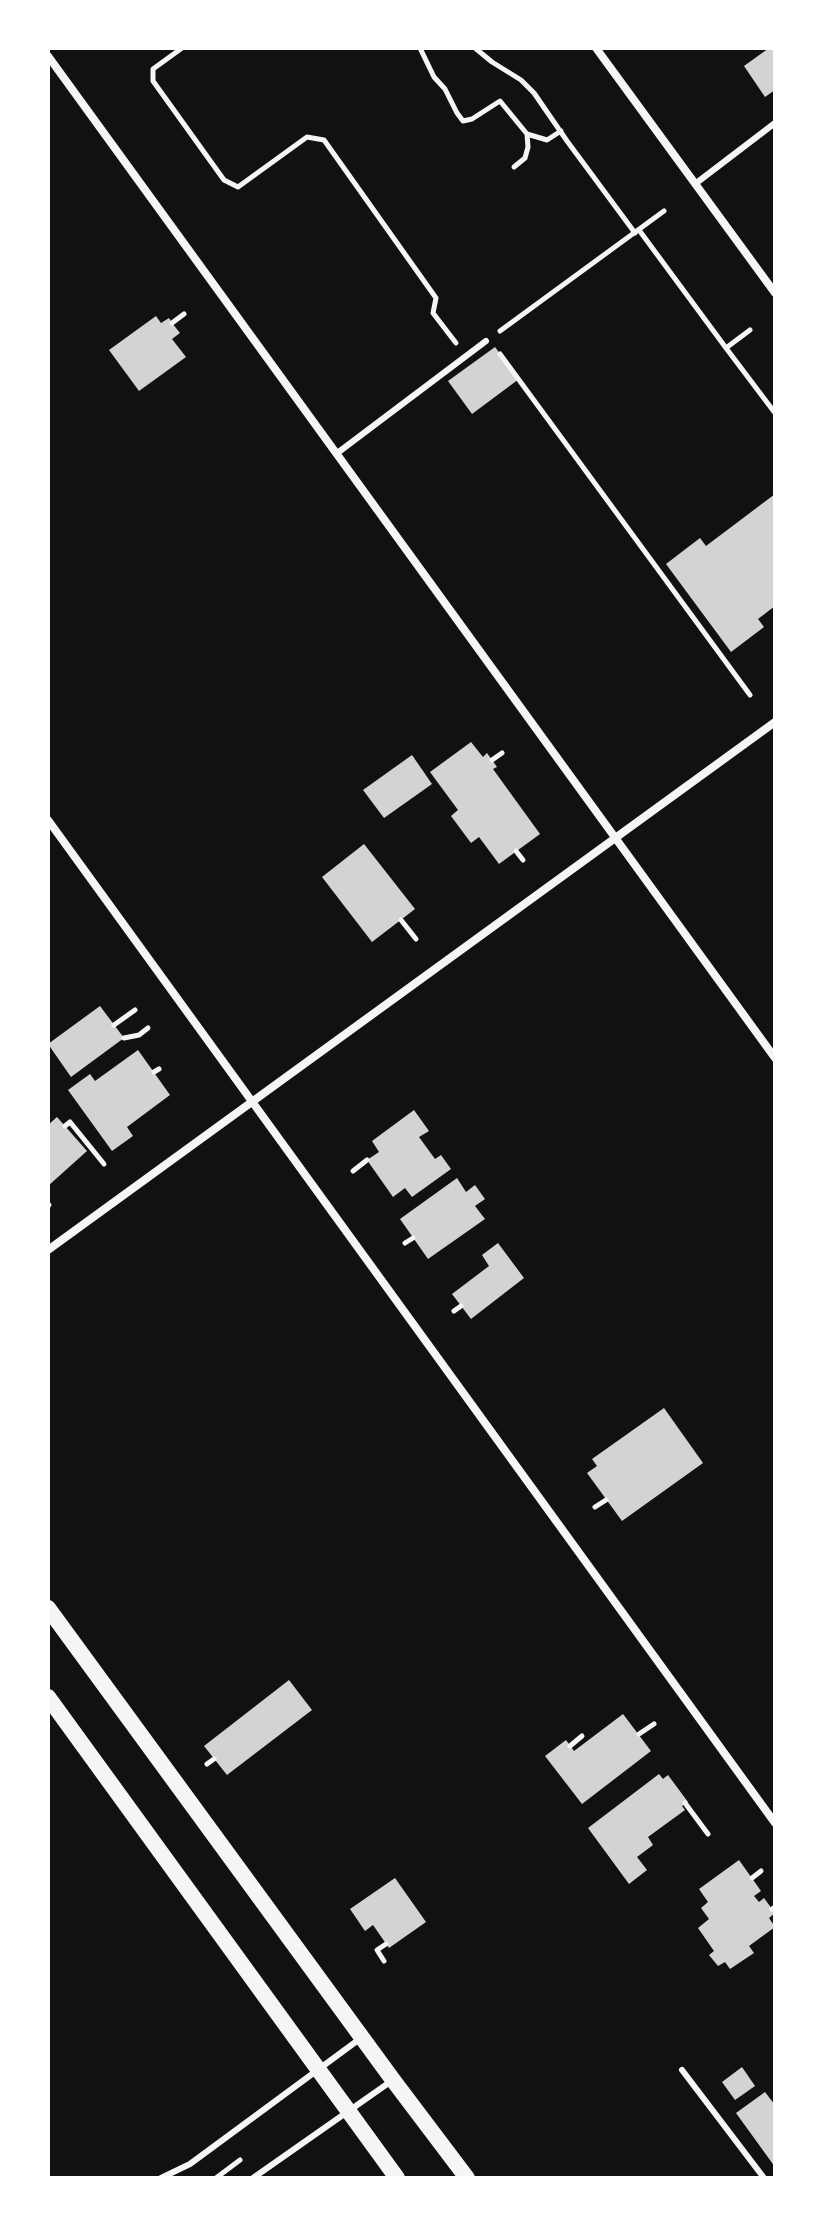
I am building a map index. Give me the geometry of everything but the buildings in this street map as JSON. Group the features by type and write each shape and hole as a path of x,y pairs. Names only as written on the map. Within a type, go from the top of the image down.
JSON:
{"main road":[{"path":"48,1608 467,2178"},
{"path":"48,1697 397,2178"}],"street":[{"path":"596,48 775,293"},
{"path":"48,56 775,1058"},
{"path":"48,1250 775,722"},
{"path":"48,820 775,1823"}],"lane":[{"path":"695,184 775,123"},
{"path":"336,454 488,340"},
{"path":"161,2178 190,2164 362,2037"},
{"path":"682,2070 764,2178"},
{"path":"253,2178 393,2080"}],"path":[{"path":"182,48 153,69 153,81 224,180 238,187 307,137 324,140 436,298 433,313 466,356"},
{"path":"420,48 434,77 445,89 463,121 472,119 500,101 527,134 547,140 561,131"},
{"path":"475,48 521,80 534,93 775,413"},
{"path":"514,167 525,158 527,134"},
{"path":"664,211 488,340 750,695"},
{"path":"411,279 418,274"},
{"path":"172,323 184,314"},
{"path":"726,348 750,330"},
{"path":"492,760 502,753"},
{"path":"516,851 523,860"},
{"path":"401,920 416,939"},
{"path":"114,1025 135,1010"},
{"path":"124,1038 139,1035 148,1028"},
{"path":"65,1126 70,1122 104,1164"},
{"path":"353,1171 367,1160"},
{"path":"405,1243 413,1238"},
{"path":"454,1311 461,1306"},
{"path":"595,1507 606,1500"},
{"path":"639,1734 654,1724"},
{"path":"570,1746 582,1736"},
{"path":"207,1764 214,1759"},
{"path":"685,1803 708,1834"},
{"path":"752,1878 761,1871"},
{"path":"384,1961 377,1950 386,1944"}]}
